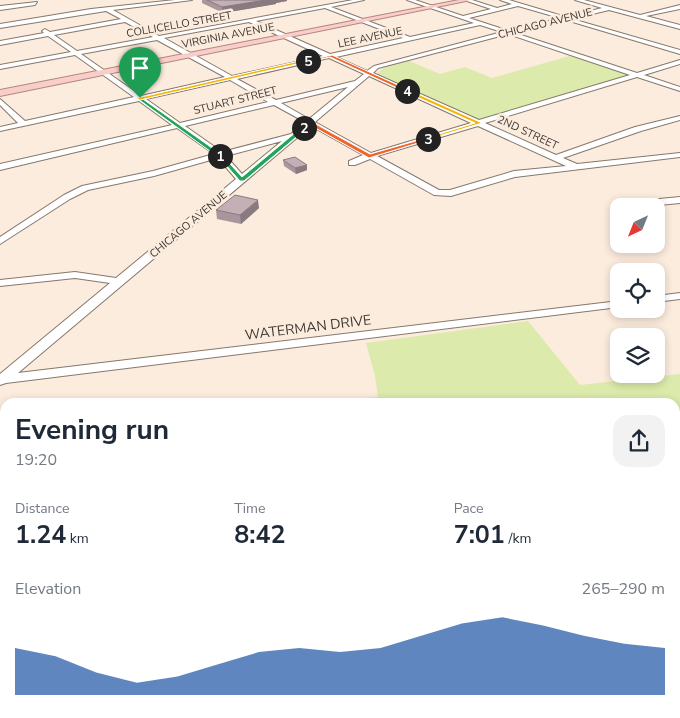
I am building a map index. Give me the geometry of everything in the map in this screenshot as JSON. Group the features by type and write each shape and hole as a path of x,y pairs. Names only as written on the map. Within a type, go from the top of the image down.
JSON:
{"main road":[{"path":"430,6 456,0"},
{"path":"430,6 468,0"},
{"name":"VIRGINIA AVENUE","path":"0,92 430,6"}],"street":[{"path":"0,26 107,9 189,0"},
{"name":"COLLICELLO STREET","path":"0,67 361,0"},
{"path":"410,0 680,89"},
{"path":"468,0 498,9"},
{"path":"503,0 680,52"},
{"path":"578,0 680,27"},
{"path":"0,8 34,1 43,19"},
{"path":"463,17 518,5"},
{"path":"326,7 421,43"},
{"path":"639,16 680,7"},
{"name":"CHICAGO AVENUE","path":"1,380 368,74 384,64 609,8"},
{"path":"107,9 437,193 451,193 495,178 517,174 680,154"},
{"path":"0,43 47,32 125,20"},
{"name":"2ND STREET","path":"251,20 576,167"},
{"name":"LEE AVENUE","path":"0,129 481,23"},
{"path":"47,32 220,155 242,180"},
{"path":"429,46 438,50"},
{"path":"352,163 369,156 680,62"},
{"name":"STUART STREET","path":"0,167 358,83"},
{"path":"0,100 23,124"},
{"path":"556,158 638,129 680,118"},
{"path":"0,241 67,197 82,190 100,184 160,172 296,134"},
{"path":"665,201 680,200"},
{"path":"0,283 75,275 119,282"},
{"path":"665,298 680,296"},
{"name":"WATERMAN DRIVE","path":"1,380 610,305"}],"green space":[{"path":"573,55 631,75 480,121 376,74 385,67 407,60 440,74 465,67 492,78"},
{"path":"528,321 580,385 610,382 665,383 665,376 680,374 680,398 364,398 378,397 375,376 366,343"}],"building":[{"path":"207,0 266,0 222,7"},
{"path":"295,157 307,165 295,168 283,160"},
{"path":"235,195 258,200 240,215 216,210"}],"route":[{"path":"330,56 480,123 369,156 310,123 242,180 220,155 140,98 330,56"}]}
